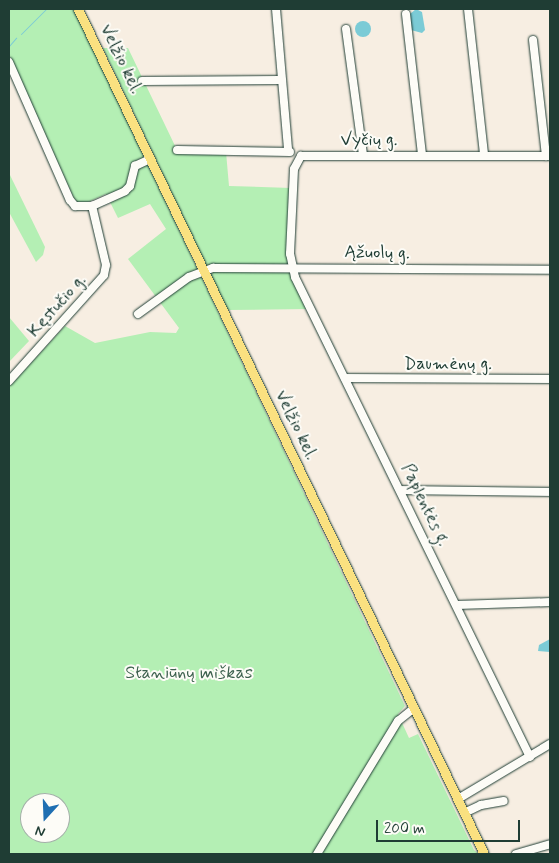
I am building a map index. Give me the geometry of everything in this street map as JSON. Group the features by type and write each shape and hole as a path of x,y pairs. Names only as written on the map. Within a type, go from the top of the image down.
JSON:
{"main road":[{"name":"Velžio kel.","path":"78,9 484,854"}],"street":[{"path":"276,9 280,80 288,150 297,159 291,267"},
{"path":"468,9 484,155"},
{"path":"406,14 422,155"},
{"path":"346,29 363,155"},
{"path":"533,40 548,156"},
{"path":"9,62 70,200 79,208 92,206 128,189 135,166 150,159"},
{"path":"142,82 280,80"},
{"path":"177,150 288,150"},
{"name":"Vyčių g.","path":"297,159 307,154 548,156"},
{"name":"Kęstučio g.","path":"9,379 104,275 106,265 92,206"},
{"name":"Ąžuolų g.","path":"138,314 189,277 225,266 550,270"},
{"name":"Paplentės g.","path":"291,267 402,490 530,757"},
{"name":"Daumėnų g.","path":"345,378 550,379"},
{"path":"402,490 550,492"},
{"path":"457,605 550,602"},
{"path":"317,854 398,720 414,708"},
{"path":"458,799 550,744"},
{"path":"464,813 481,805 504,801"},
{"path":"516,854 550,844"}],"green space":[{"name":"Staniūnų miškas","path":"9,9 74,9 405,706 398,714 409,738 418,734 474,850 479,854 9,854 9,387 65,326 95,343 150,332 176,333 179,328 128,259 166,229 150,204 118,218 106,194 88,202 76,203 9,54"},
{"path":"103,48 128,48 178,152 226,152 229,186 291,188 289,270 308,309 227,310"},
{"path":"9,173 45,247 43,255 36,262 9,212"},
{"path":"9,317 29,341 9,362"}],"water":[{"path":"416,9 422,12 425,30 422,33 411,30 410,14"},
{"path":"363,21 369,23 371,29 369,35 363,37 357,35 355,29 357,23"},
{"path":"550,639 550,652 538,651 539,645"}],"waterway":[{"path":"21,34 46,9"},
{"path":"9,46 16,38"}]}
